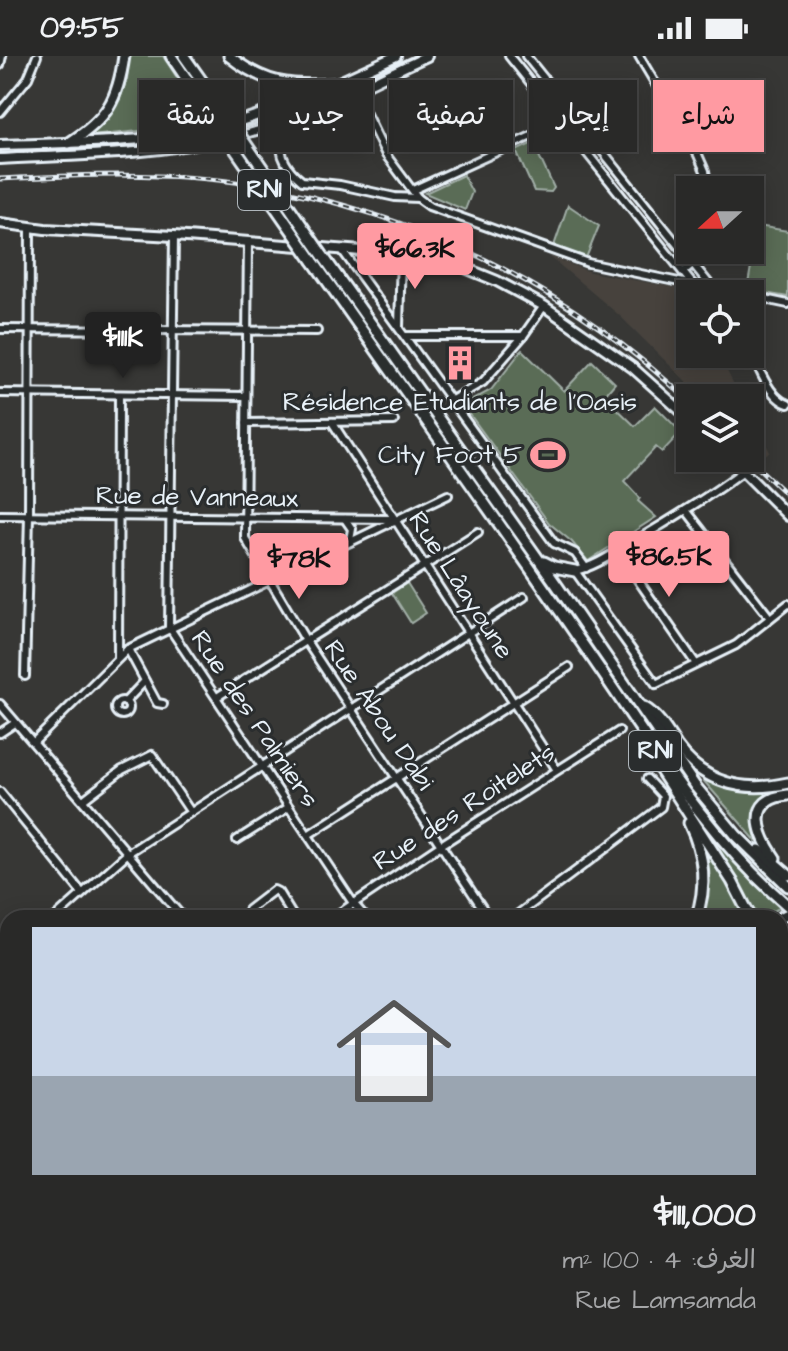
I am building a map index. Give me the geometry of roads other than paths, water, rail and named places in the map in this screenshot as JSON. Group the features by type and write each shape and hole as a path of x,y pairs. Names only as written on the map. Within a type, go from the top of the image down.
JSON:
{"highway":[{"path":"69,143 106,112 116,95 124,56"},
{"name":"RN1","path":"171,56 705,822 741,862 788,906"},
{"name":"RN1","path":"184,56 537,556 686,774 715,811 788,886"},
{"path":"229,56 243,68 271,80"},
{"path":"537,556 554,567 575,571"},
{"path":"556,584 559,576 575,571"},
{"path":"545,589 571,635 732,881 747,910"},
{"path":"640,706 655,715 686,757 709,777 737,786 785,784"},
{"path":"640,706 722,812 786,873"},
{"path":"786,873 761,837 759,818 767,802 788,795"},
{"path":"678,798 703,864 703,888 698,910"}],"main road":[{"path":"343,80 396,56"},
{"path":"373,80 427,56"},
{"path":"0,145 146,138 209,129 260,113"},
{"path":"0,159 149,151 233,136 260,128"},
{"path":"0,223 30,228 438,257 544,306 623,361 676,407"},
{"path":"744,472 788,516"}],"street":[{"path":"0,65 2,56"},
{"path":"0,112 28,78 37,56"},
{"path":"509,56 529,81"},
{"path":"526,56 544,80"},
{"path":"639,56 698,155 706,176"},
{"path":"373,128 386,155 418,198"},
{"path":"413,190 529,137"},
{"path":"280,152 302,181 418,198 439,210 588,263 676,282"},
{"path":"586,152 689,280"},
{"path":"602,152 676,243"},
{"path":"25,676 30,228"},
{"name":"Rue des Palmiers","path":"174,236 169,627 359,910"},
{"name":"Rue Abou Dabi","path":"248,242 244,517 248,547 306,641 484,910"},
{"path":"342,250 554,543 575,553 586,568"},
{"path":"399,327 401,254"},
{"path":"683,272 693,264 706,280"},
{"path":"764,299 788,304"},
{"path":"450,401 483,382 523,336 544,306"},
{"path":"0,329 317,331"},
{"path":"405,336 523,336"},
{"path":"760,368 779,401 788,404"},
{"path":"0,393 245,396"},
{"path":"118,658 119,395"},
{"path":"246,423 394,421"},
{"name":"Rue Lâayoune","path":"332,422 557,770"},
{"path":"742,472 618,551 575,571 654,683 659,684 736,645 788,604"},
{"path":"34,742 128,649 448,495"},
{"path":"686,510 770,618"},
{"name":"Rue de Vanneaux","path":"0,515 394,519"},
{"path":"342,518 350,524 353,533 350,540"},
{"path":"217,697 478,532"},
{"path":"618,551 696,664"},
{"path":"64,910 128,853 524,597"},
{"path":"128,649 157,703 163,704"},
{"path":"308,835 569,667"},
{"path":"125,702 145,681"},
{"path":"0,704 176,910"},
{"path":"0,733 15,723"},
{"name":"Rue des Roitelets","path":"343,910 619,731"},
{"path":"83,800 122,770 152,755 190,811"},
{"path":"524,910 661,807 663,796 647,779"},
{"path":"0,792 82,893"},
{"path":"237,840 289,807"},
{"path":"248,910 271,891 280,895 289,910"}],"tram line":[{"path":"0,154 125,148 187,141 248,129 334,96 416,56"}],"railway":[{"path":"0,179 124,175 187,177 249,184 371,214 430,235 540,289 642,360 676,390"},
{"path":"763,472 788,496"}],"place":[{"name":"Résidence Etudiants de l'Oasis","path":"460,363"},
{"name":"City Foot 5","path":"548,455"}]}
